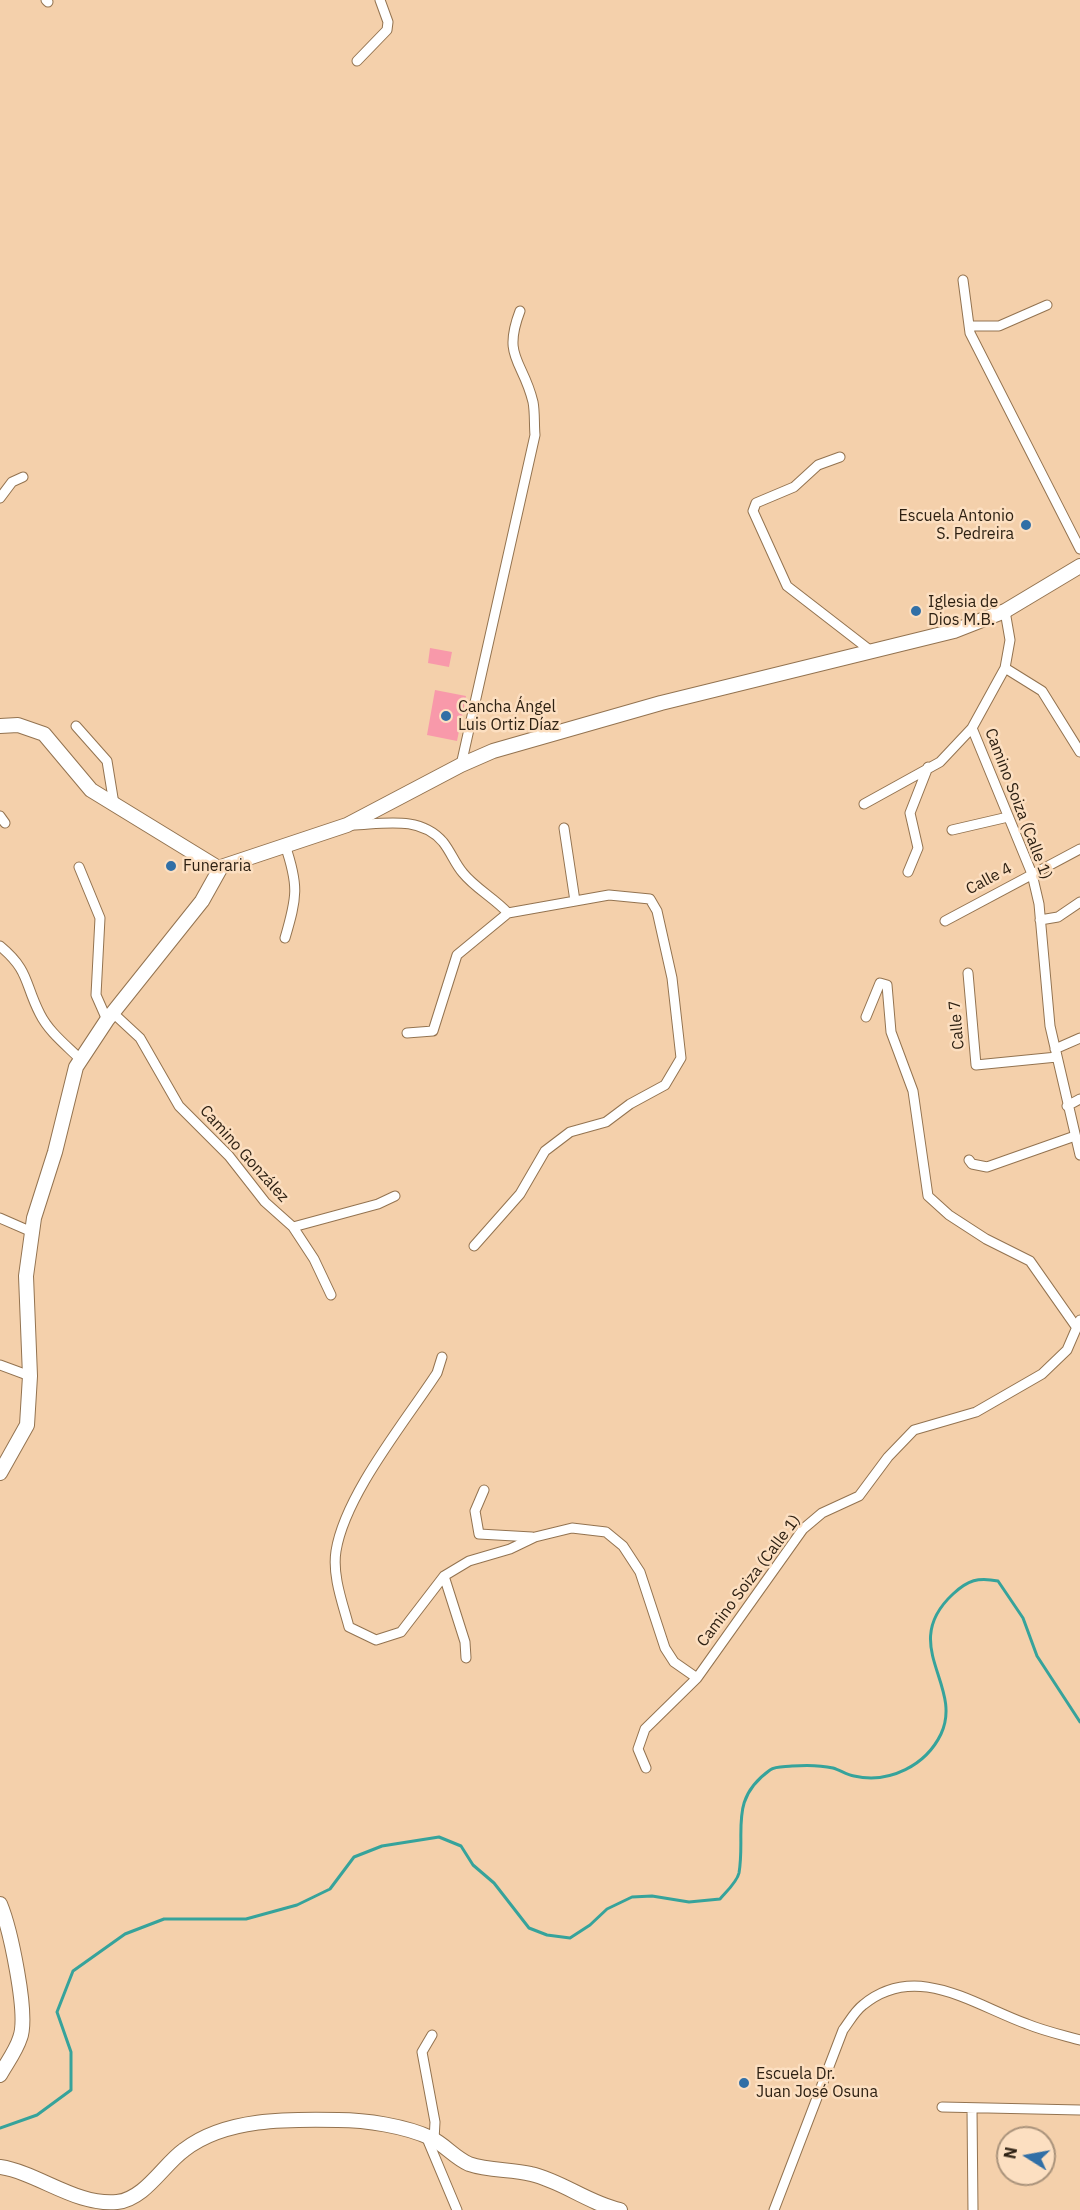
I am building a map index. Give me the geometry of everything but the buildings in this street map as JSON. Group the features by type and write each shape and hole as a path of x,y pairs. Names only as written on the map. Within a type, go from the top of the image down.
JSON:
{"street":[{"path":"357,61 387,30 388,22 380,0"},
{"path":"963,280 970,333 1080,549"},
{"path":"969,326 999,326 1047,305"},
{"path":"461,765 535,435 533,402 511,348 514,327 520,311"},
{"path":"840,457 818,465 794,487 756,503 753,511 787,586 872,651"},
{"path":"0,498 12,482 23,477"},
{"path":"0,1473 27,1425 30,1376 26,1276 32,1232 76,1067 110,1016 202,901 220,869 347,825 461,765 503,748 661,702 954,631 1005,611 1080,566"},
{"name":"Camino Soiza (Calle 1)","path":"1005,611 1010,640 1005,668 972,729 1032,874 1040,920 1056,1053 1080,1155"},
{"path":"1005,668 1042,691 1080,752"},
{"path":"0,726 18,725 44,734 91,790 220,869"},
{"path":"76,726 107,761 114,804"},
{"path":"864,804 940,762 972,729"},
{"path":"908,872 918,848 910,813 928,767"},
{"path":"952,830 1008,817"},
{"path":"347,825 415,823 441,839 463,874 493,897 508,913"},
{"path":"564,828 575,901"},
{"path":"285,845 296,875 296,900 285,938"},
{"name":"Calle 4","path":"945,921 1080,849"},
{"path":"79,867 100,918 96,995 110,1016"},
{"path":"407,1033 433,1031 457,955 508,913 609,895 650,898 657,911 672,978 681,1058 665,1085 630,1104 606,1122 570,1132 545,1151 520,1194 474,1246"},
{"path":"1040,920 1058,917 1080,902"},
{"path":"0,946 24,971 39,1013 50,1031 81,1060"},
{"name":"Calle 7","path":"968,973 976,1065 1056,1053"},
{"path":"866,1017 876,989 880,983 886,985 891,1032 913,1091 928,1196 949,1215 986,1239 1030,1261 1079,1324"},
{"name":"Camino González","path":"110,1016 140,1038 179,1106 229,1156 265,1202 293,1227 314,1259 331,1295"},
{"path":"1056,1053 1080,1038"},
{"path":"1068,1106 1080,1099"},
{"path":"969,1160 972,1164 987,1167 1075,1136"},
{"path":"293,1227 378,1204 395,1196"},
{"path":"0,1218 32,1232"},
{"name":"Camino Soiza (Calle 1)","path":"646,1768 638,1749 645,1729 697,1678 802,1529 822,1513 859,1496 888,1457 914,1430 976,1412 1042,1374 1067,1350 1079,1324"},
{"path":"442,1357 437,1373 351,1504 336,1552 339,1589 349,1628 376,1641 401,1632 444,1576 469,1561 510,1549 535,1537 572,1528 606,1532 623,1546 640,1572 665,1648 674,1662 697,1678"},
{"path":"0,1365 30,1376"},
{"path":"484,1490 475,1511 479,1534 535,1537"},
{"path":"444,1576 465,1642 466,1658"},
{"path":"0,1904 8,1923 14,1957 21,2002 21,2037 0,2075"},
{"path":"774,2210 843,2030 861,2006 878,1995 907,1986 940,1987 1028,2025 1080,2040"},
{"path":"432,2035 422,2052 435,2122 430,2138 457,2210"},
{"path":"942,2107 1080,2110"},
{"path":"972,2109 973,2210"},
{"path":"0,2168 96,2201 120,2202 136,2195 183,2150 195,2142 254,2122 340,2120 392,2127 430,2138 472,2165 532,2174 596,2203 620,2210"}],"shaded area":[{"path":"430,648 452,652 449,667 428,663"},
{"name":"Cancha Ángel Luis Ortiz Díaz","path":"435,690 466,696 457,741 427,735"}],"waterway":[{"path":"0,2128 37,2115 71,2090 71,2052 57,2012 73,1971 125,1934 164,1919 246,1919 297,1905 330,1889 354,1857 382,1846 439,1837 461,1846 473,1865 494,1883 529,1928 547,1935 570,1938 590,1925 607,1909 632,1897 652,1896 689,1902 720,1899 734,1883 739,1873 741,1817 748,1793 770,1770 802,1765 818,1766 833,1768 854,1776 881,1777 905,1770 926,1755 934,1745 941,1734 946,1716 945,1699 931,1648 931,1630 938,1613 953,1594 974,1581 985,1579 998,1581 1023,1618 1037,1656 1080,1722"}],"place":[{"name":"Escuela Antonio S. Pedreira","path":"1026,525"},
{"name":"Iglesia de Dios M.B.","path":"916,611"},
{"name":"Cancha Ángel Luis Ortiz Díaz","path":"446,716"},
{"name":"Funeraria","path":"171,866"},
{"name":"Escuela Dr. Juan José Osuna","path":"744,2083"}]}
